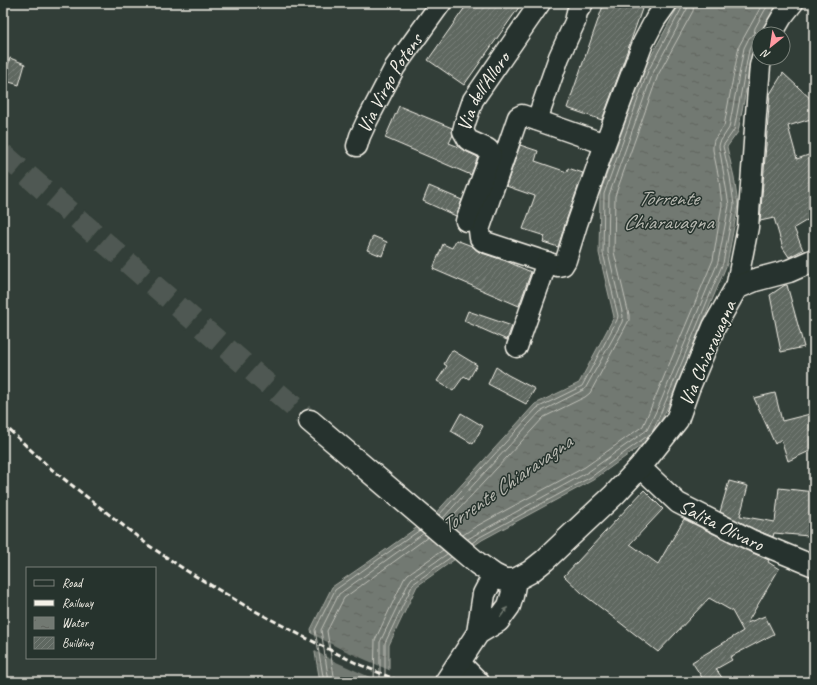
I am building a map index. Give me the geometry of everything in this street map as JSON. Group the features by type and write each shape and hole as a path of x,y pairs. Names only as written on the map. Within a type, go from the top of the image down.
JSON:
{"street":[{"name":"Via Virgo Potens","path":"357,146 363,129 395,67 441,3"},
{"name":"Via dell'Alloro","path":"466,221 491,154 488,149 468,140 463,131 465,123 473,100 540,3"},
{"name":"Via dell'Alloro","path":"605,144 522,115 518,117 479,230 480,238 488,243 558,266 563,266 605,144 643,43 655,20 667,3"},
{"path":"777,26 793,3"},
{"path":"537,120 559,57 575,22 578,6"},
{"name":"Via Chiaravagna","path":"515,580 530,572 545,560 611,499 640,467 677,420 688,389 714,327 736,288 748,227 760,66"},
{"path":"736,288 755,280 789,271 814,260"},
{"path":"517,347 547,262"},
{"path":"310,421 485,569 504,580 515,580 509,606 498,621 478,633 446,682"},
{"name":"Salita Olivaro","path":"640,467 678,503 751,540 814,566"},
{"path":"478,633 484,594 485,569"},
{"path":"458,662 479,682"}],"water":[{"name":"Torrente Chiaravagna","path":"680,3 782,3 767,26 751,26 751,63 738,132 727,147 734,177 738,205 727,264 669,404 654,436 593,480 482,540 417,586 389,645 389,682 320,682 311,629 332,587 433,516 535,404 579,383 614,317 599,253 600,193 644,69"}],"pier":[{"path":"310,633 339,648 391,671 391,682 381,682 313,650"}],"building":[{"path":"468,3 522,3 464,85 428,60"},
{"path":"604,3 633,3 643,6 602,120 567,108"},
{"path":"10,58 25,64 19,85 3,80"},
{"path":"783,73 814,102 814,118 788,126 797,159 814,153 814,216 794,228 803,250 789,257 783,248 774,218 760,221 770,94"},
{"path":"399,106 452,128 453,135 449,143 478,157 471,175 385,138"},
{"path":"520,145 538,151 535,161 567,172 568,168 583,173 558,247 543,242 545,236 523,229 535,196 506,186"},
{"path":"429,186 462,200 456,216 423,201"},
{"path":"373,236 387,242 382,256 367,250"},
{"path":"456,240 472,246 479,252 506,261 531,272 519,306 433,269 443,244 452,248"},
{"path":"787,285 804,347 781,352 770,295"},
{"path":"468,311 512,326 507,340 464,321"},
{"path":"452,350 477,365 469,379 464,376 453,391 437,381 447,366 444,364"},
{"path":"496,367 535,389 526,404 488,384"},
{"path":"775,393 782,421 814,413 814,449 788,461 781,439 775,444 754,398"},
{"path":"461,413 483,426 473,444 451,431"},
{"path":"729,481 748,486 740,516 775,522 779,488 814,492 809,536 774,533 773,537 720,512"},
{"path":"644,490 663,509 630,544 658,564 684,519 769,560 768,562 779,569 747,623 765,616 774,634 730,657 732,660 716,669 725,682 705,682 692,662 743,631 732,611 709,598 658,652 583,594 564,576"}],"tunnel":[{"path":"3,154 310,421"}],"railway":[{"path":"3,424 50,468 148,545 187,571 244,605 304,637 356,663 401,682"}]}
